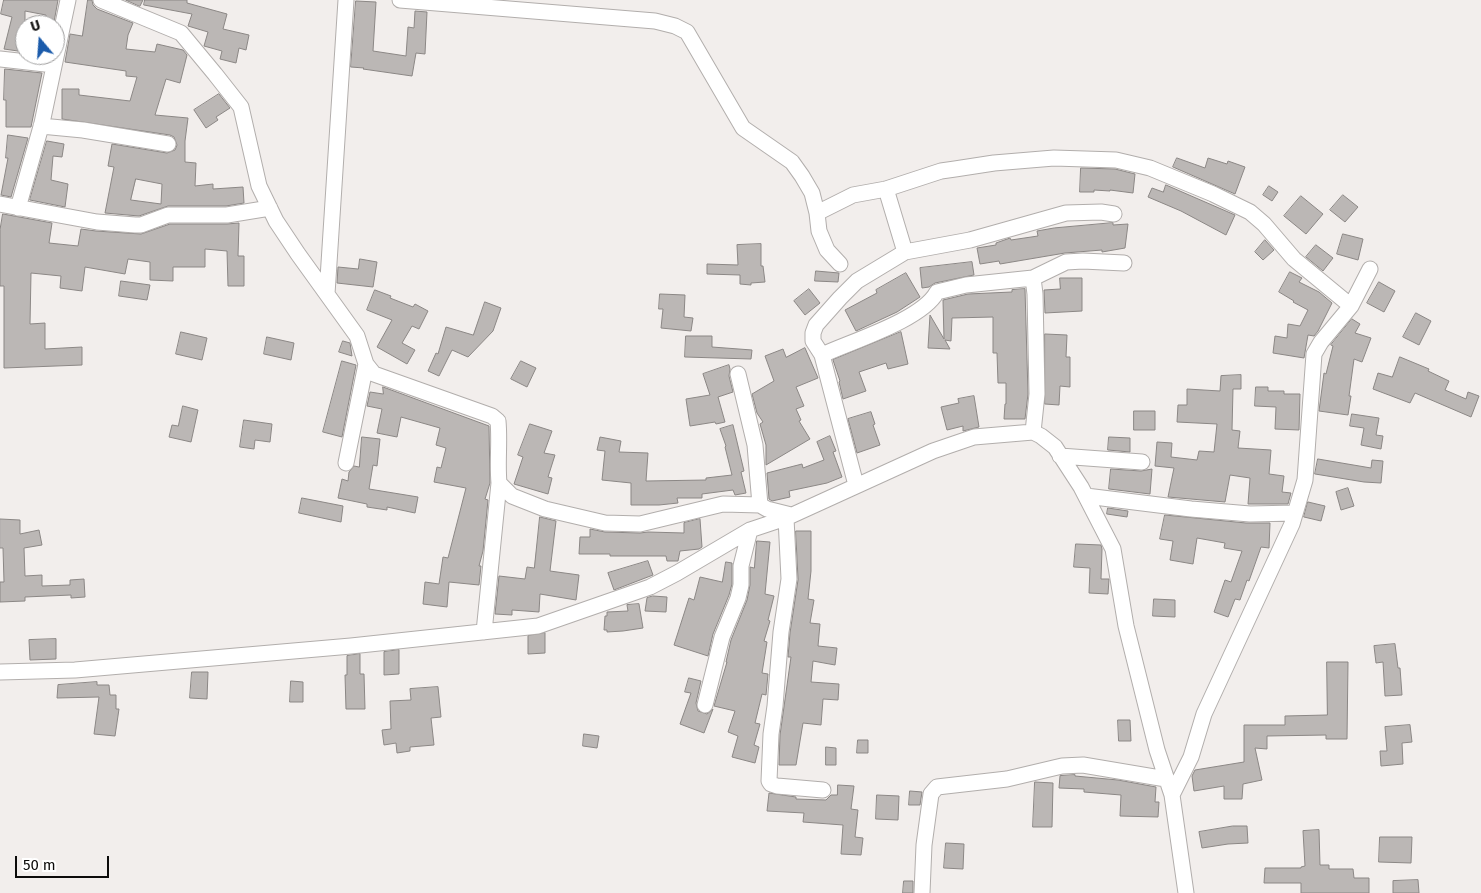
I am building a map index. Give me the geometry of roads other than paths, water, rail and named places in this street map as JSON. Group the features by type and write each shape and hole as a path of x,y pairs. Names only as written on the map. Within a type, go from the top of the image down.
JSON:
{"street":[{"path":"65,15 68,0"},
{"path":"101,0 181,34 241,106 259,186 298,254 357,336 366,364 374,374 492,416 498,421 500,443 499,483 484,632"},
{"path":"327,294 346,0"},
{"path":"400,0 655,21 676,26 687,32 743,128 792,162 812,193 819,231 828,250 840,264"},
{"path":"0,59 15,61"},
{"path":"18,208 41,126 54,65"},
{"path":"41,126 83,130 168,144"},
{"path":"817,214 853,195 886,189 941,171 1028,159 1116,160 1150,168 1213,194 1250,212 1264,224 1294,259 1351,306"},
{"path":"886,189 904,252"},
{"path":"0,204 97,222 135,225 168,215 227,215 270,208"},
{"path":"856,485 822,355 813,341 816,325 840,298 857,282 904,252 970,240 1066,213 1101,212 1114,214"},
{"path":"822,355 913,314 934,298 937,292 966,285 1033,278 1066,262 1124,263"},
{"path":"1172,795 1191,757 1204,714 1288,533 1295,513 1305,480 1314,354 1321,342 1351,306 1370,270"},
{"path":"1033,278 1037,394 1033,432"},
{"path":"346,463 366,364"},
{"path":"738,374 755,445 760,505"},
{"path":"0,672 75,670 352,646 538,626 650,586 677,573 750,530 788,516 934,451 974,437 1033,432 1055,447 1086,496 1113,549 1126,626 1157,750 1172,795 1186,893"},
{"path":"1060,456 1142,462"},
{"path":"499,483 512,496 545,509 606,523 640,524 723,504 760,505 767,510 788,516"},
{"path":"1086,496 1190,509 1250,514 1295,513"},
{"path":"788,516 789,579 781,632 771,734 769,780 771,784 777,786 823,790"},
{"path":"705,705 722,637 738,598 741,585 741,566 750,530"},
{"path":"922,893 924,845 931,794 937,787 1007,779 1062,766 1083,765 1166,779"}]}
